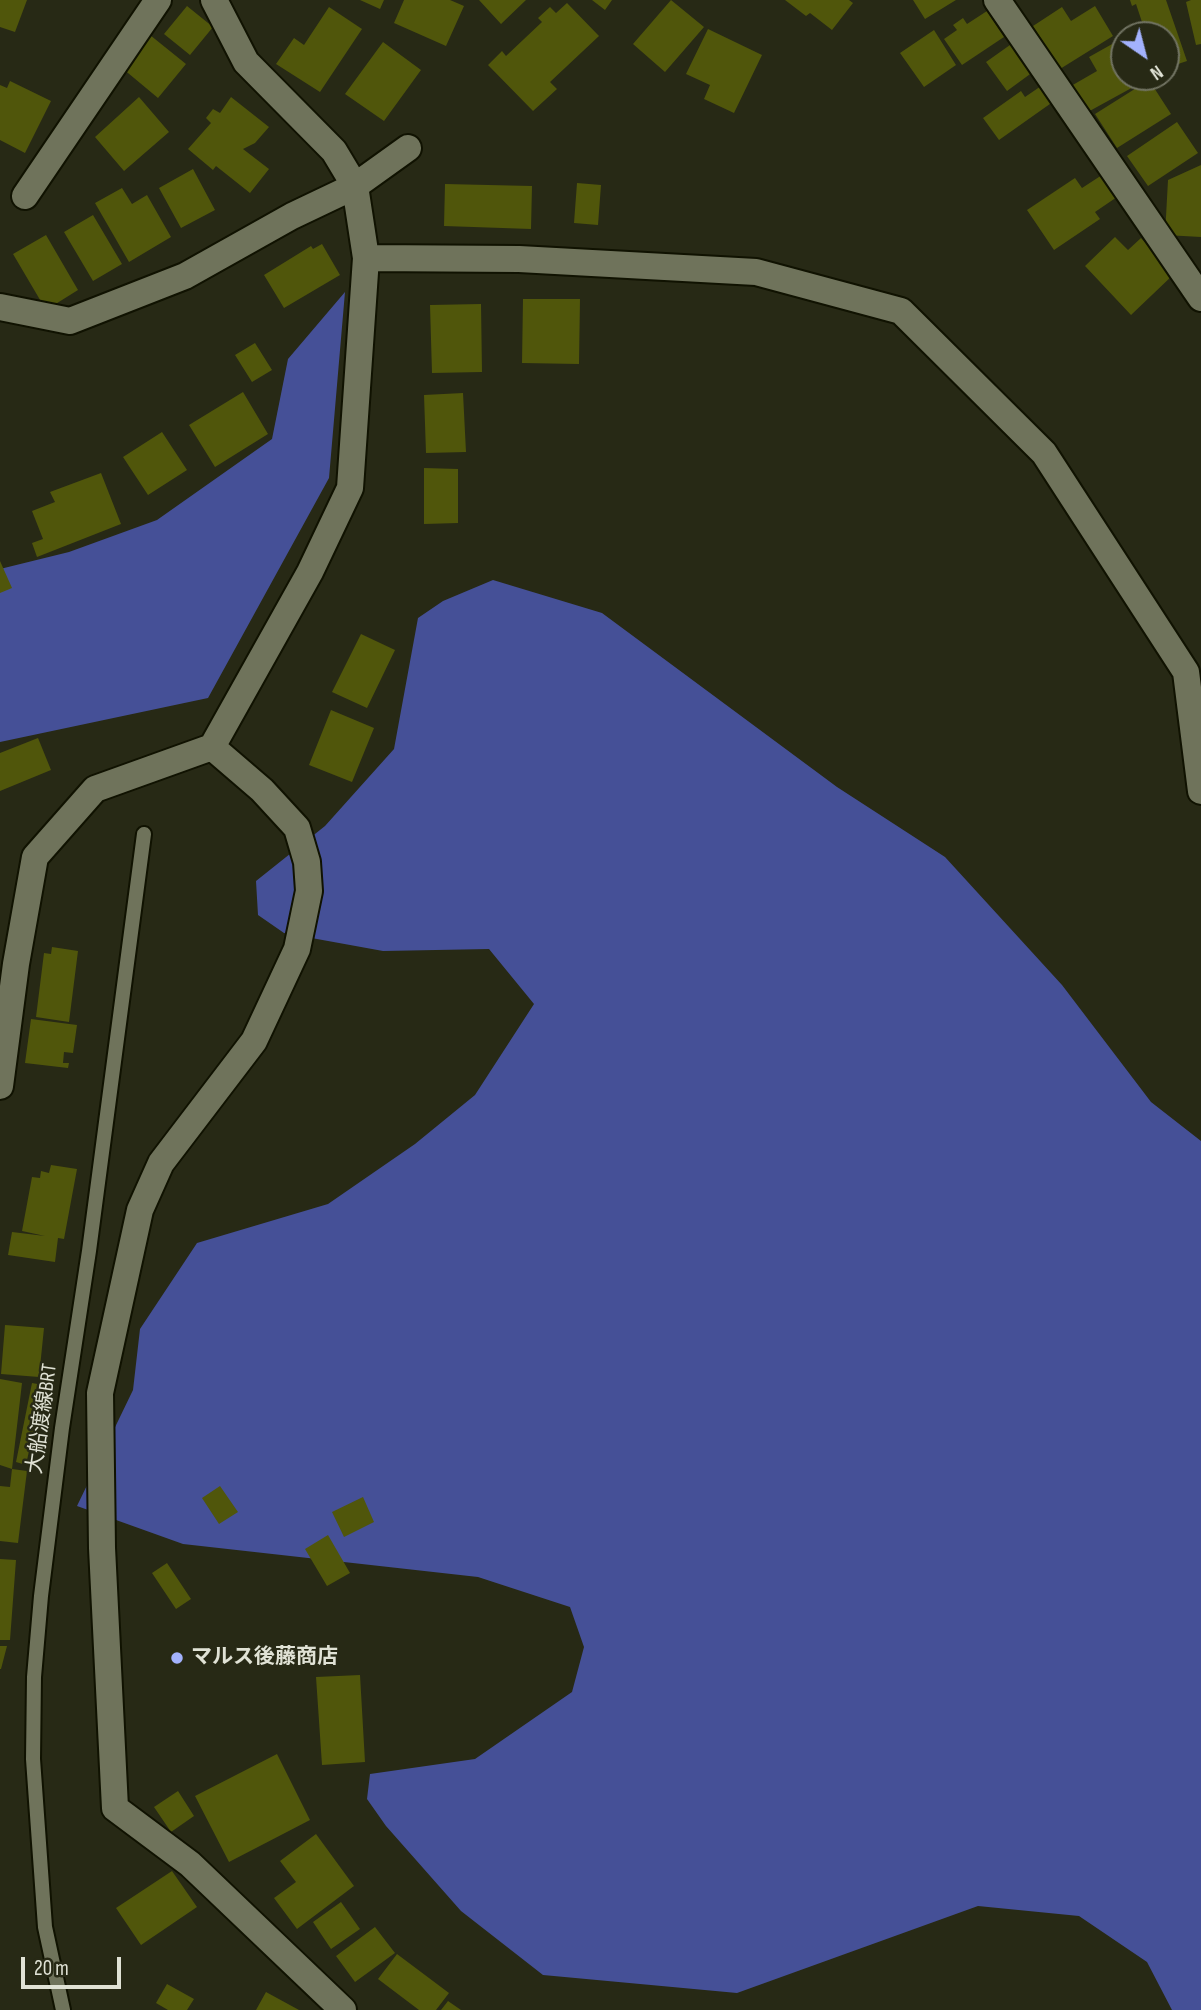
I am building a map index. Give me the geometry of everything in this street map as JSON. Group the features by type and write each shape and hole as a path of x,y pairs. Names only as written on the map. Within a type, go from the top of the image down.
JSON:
{"street":[{"path":"25,196 158,0"},
{"path":"0,1086 16,964 35,856 94,789 212,747 310,572 350,488 366,258 355,186 334,151 246,62 214,0"},
{"path":"997,0 1201,298"},
{"path":"0,307 70,321 185,275 292,216 355,186 408,148"},
{"path":"366,258 519,259 756,272 901,311 1044,453 1186,672 1201,791"},
{"path":"212,747 262,790 297,828 307,862 309,891 297,949 254,1041 161,1163 140,1210 100,1393 102,1548 115,1808 190,1864 343,2010"}],"lane":[{"name":"大船渡線BRT","path":"63,2010 45,1927 33,1759 34,1676 62,1428 89,1251 144,834"}],"shaded area":[{"path":"345,292 329,478 208,698 0,742 0,569 69,552 157,520 272,439 288,359"},
{"path":"493,580 602,613 837,787 945,857 1062,985 1151,1102 1201,1141 1201,2010 1172,2010 1147,1962 1079,1916 978,1906 737,1993 543,1975 461,1911 386,1826 367,1799 370,1774 475,1759 572,1692 584,1647 570,1607 478,1577 183,1544 77,1506 133,1390 140,1329 197,1243 328,1204 415,1144 475,1095 534,1004 489,949 383,951 284,933 258,915 256,881 325,826 394,749 418,618 443,601"}],"building":[{"path":"0,0 27,0 15,32 0,27"},
{"path":"360,0 384,0 380,9"},
{"path":"404,0 450,0 464,6 446,46 394,23"},
{"path":"479,0 526,0 501,24"},
{"path":"592,0 612,0 605,10"},
{"path":"671,0 704,27 665,72 633,44"},
{"path":"785,0 849,0 853,3 832,30 810,13 806,16"},
{"path":"913,0 956,0 925,19"},
{"path":"1130,0 1166,0 1173,21 1142,21 1136,4 1132,6"},
{"path":"1201,0 1201,44 1196,45 1186,2"},
{"path":"567,3 599,36 550,82 557,89 533,111 488,65 502,51 506,56 542,22 538,18 550,7 556,13"},
{"path":"187,6 213,27 190,55 164,34"},
{"path":"1095,6 1110,31 1110,38 1060,69 1033,26 1062,7 1071,21"},
{"path":"329,7 362,29 320,92 276,64 294,38 304,45"},
{"path":"987,11 1004,37 962,65 944,39 957,30 953,25 963,18 967,24"},
{"path":"708,29 762,55 734,113 704,99 710,85 686,74"},
{"path":"934,30 956,65 924,87 900,53"},
{"path":"150,35 186,64 158,98 122,68"},
{"path":"1017,40 1037,69 1007,91 986,62"},
{"path":"1180,41 1187,61 1180,63"},
{"path":"383,42 421,70 384,121 345,94"},
{"path":"1110,45 1110,91 1126,91 1086,113 1071,86 1097,71 1089,57"},
{"path":"10,81 51,101 25,153 0,140 0,85 7,88"},
{"path":"1044,84 1057,99 999,140 983,118 1021,91 1025,97"},
{"path":"1132,91 1156,91 1171,114 1117,148 1095,114"},
{"path":"139,97 169,132 124,171 95,137"},
{"path":"231,97 269,127 255,143 243,149 269,169 250,193 216,166 213,170 188,149 211,123 206,118 213,109 220,113"},
{"path":"1177,122 1198,153 1148,186 1127,156"},
{"path":"1201,165 1201,237 1165,235 1168,180"},
{"path":"193,169 215,210 181,228 159,188"},
{"path":"1102,175 1117,197 1095,212 1100,219 1054,250 1027,210 1075,178 1082,188"},
{"path":"577,183 601,185 598,225 574,223"},
{"path":"445,184 532,186 531,229 444,226"},
{"path":"122,188 132,204 147,195 171,237 129,262 95,203"},
{"path":"93,215 122,264 93,281 64,232"},
{"path":"46,235 78,290 46,310 13,254"},
{"path":"1115,237 1128,250 1141,238 1174,274 1131,315 1085,266"},
{"path":"322,244 340,275 284,308 264,275 311,246 313,249"},
{"path":"523,299 580,299 579,364 522,363"},
{"path":"481,304 482,372 432,373 430,305"},
{"path":"255,343 272,370 252,382 235,355"},
{"path":"243,392 268,434 215,467 189,425"},
{"path":"463,393 466,452 426,453 424,395"},
{"path":"162,432 187,470 148,495 123,457"},
{"path":"424,468 458,469 458,523 424,524"},
{"path":"101,473 121,524 37,557 32,543 43,539 32,511 55,502 50,492"},
{"path":"0,561 12,588 0,593"},
{"path":"361,634 395,650 367,708 332,692"},
{"path":"331,710 374,728 352,782 309,765"},
{"path":"38,738 51,770 0,791 0,753"},
{"path":"52,947 78,951 69,1022 36,1017 44,953 51,954"},
{"path":"31,1019 77,1025 73,1053 64,1052 63,1063 69,1063 68,1068 25,1063"},
{"path":"51,1165 77,1169 64,1239 58,1238 55,1262 8,1255 12,1232 45,1236 22,1231 32,1177 40,1178 41,1171 49,1173"},
{"path":"5,1325 44,1328 39,1377 1,1374"},
{"path":"0,1379 22,1383 12,1469 0,1465"},
{"path":"32,1383 43,1385 26,1465 16,1462"},
{"path":"12,1469 27,1471 18,1543 0,1541 0,1486 10,1487"},
{"path":"220,1486 238,1512 219,1524 202,1498"},
{"path":"363,1497 374,1522 344,1537 332,1512"},
{"path":"328,1535 350,1573 327,1586 305,1549"},
{"path":"0,1559 16,1560 10,1640 0,1640"},
{"path":"167,1563 191,1599 176,1609 152,1573"},
{"path":"0,1646 7,1646 1,1669 0,1669"},
{"path":"360,1675 365,1762 322,1765 316,1677"},
{"path":"277,1754 310,1820 229,1862 195,1796"},
{"path":"178,1791 194,1816 171,1832 154,1807"},
{"path":"316,1834 354,1886 297,1929 274,1898 296,1882 280,1861"},
{"path":"172,1871 197,1907 141,1945 116,1908"},
{"path":"341,1902 360,1929 331,1949 313,1922"},
{"path":"375,1927 395,1953 355,1982 336,1956"},
{"path":"397,1954 449,1993 436,2010 419,2010 378,1979"},
{"path":"167,1984 194,1999 187,2010 168,2010 156,2003"},
{"path":"266,1992 299,2010 256,2010"},
{"path":"448,2001 461,2010 441,2010"}],"place":[{"name":"マルス後藤商店","path":"177,1658"}]}
